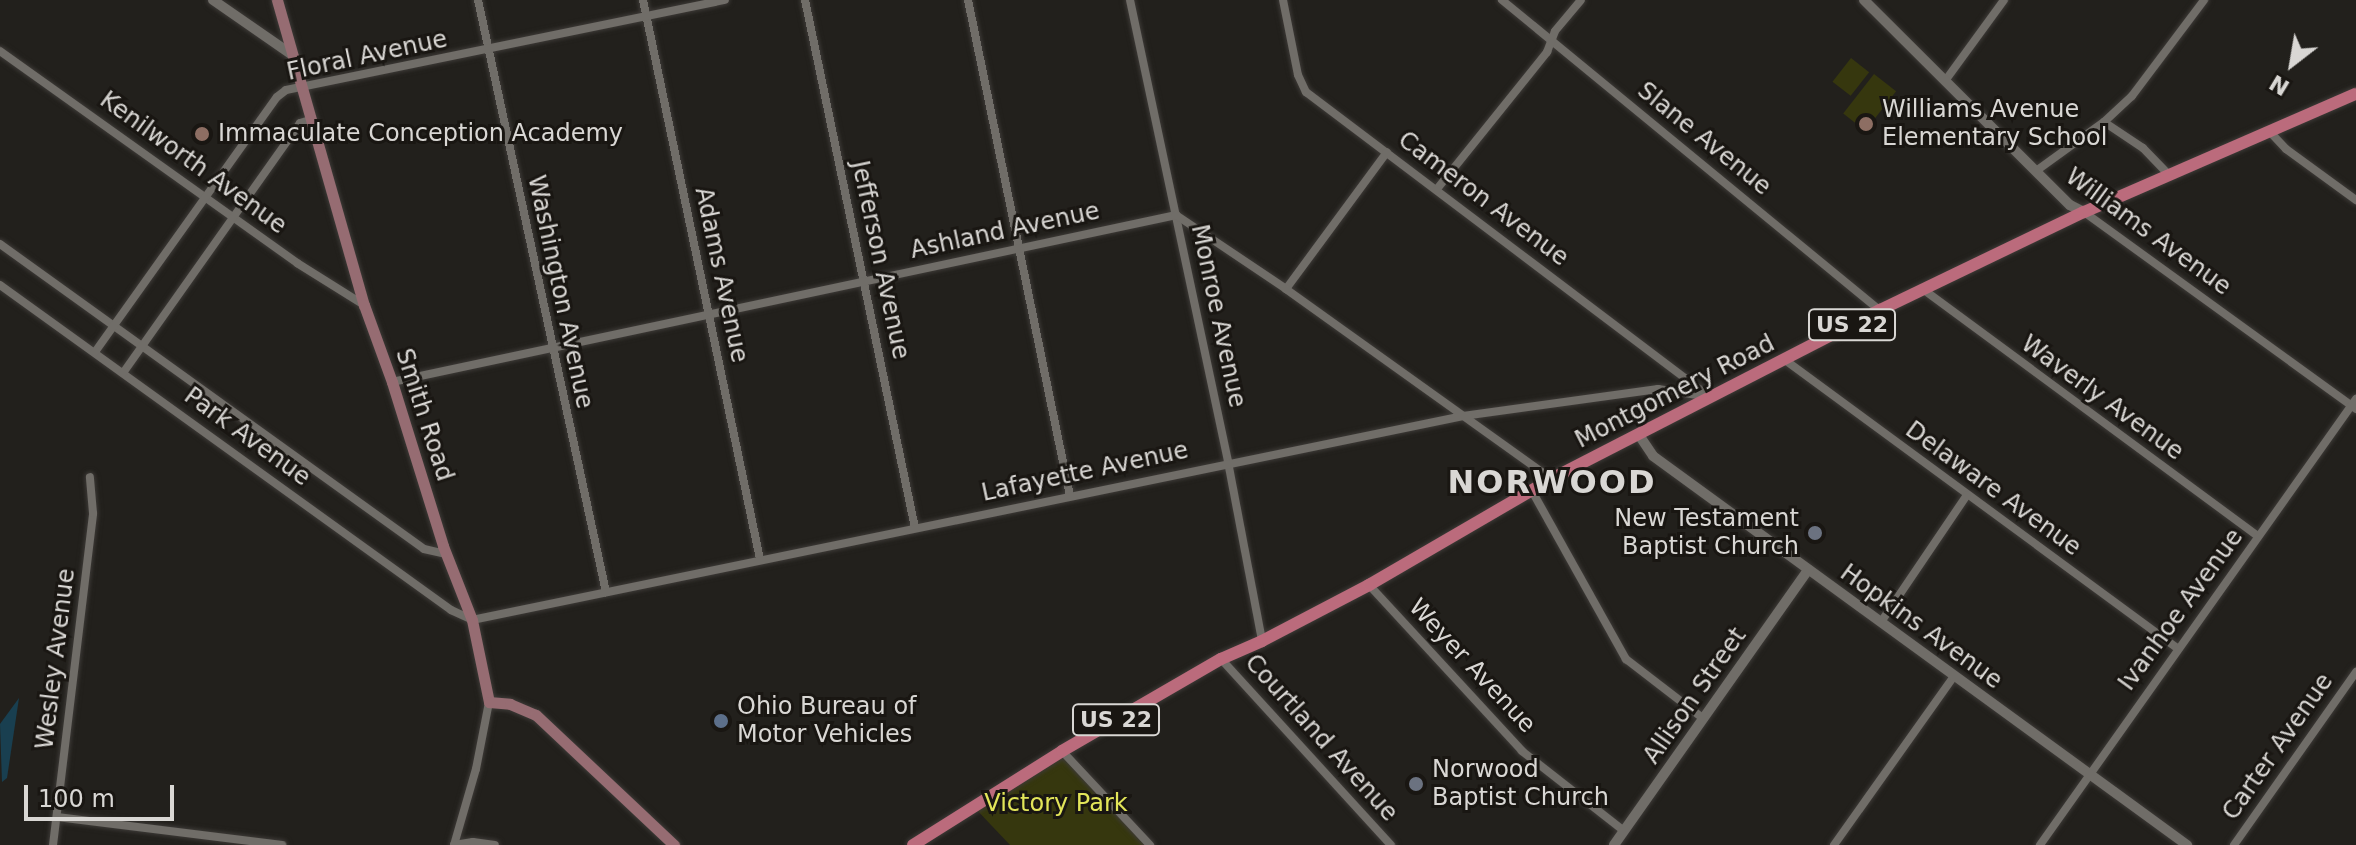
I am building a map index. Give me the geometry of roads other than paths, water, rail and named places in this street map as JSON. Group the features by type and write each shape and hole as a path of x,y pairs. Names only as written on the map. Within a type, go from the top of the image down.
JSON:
{"main road":[{"name":"Smith Road","path":"277,0 364,305 392,382 446,554 472,620 489,702"},
{"name":"Montgomery Road","path":"913,845 1062,751 1221,659 1369,585 1551,479 1880,310 2084,212 2356,94"},
{"path":"489,702 510,704 536,715 674,845"}],"street":[{"path":"213,0 291,54"},
{"name":"Washington Avenue","path":"478,0 606,592"},
{"name":"Adams Avenue","path":"643,0 760,559"},
{"name":"Floral Avenue","path":"95,352 277,97 300,87 489,51 725,0"},
{"name":"Jefferson Avenue","path":"805,0 915,528"},
{"path":"968,0 1070,496"},
{"name":"Monroe Avenue","path":"1130,0 1228,462 1262,641"},
{"name":"Cameron Avenue","path":"1283,0 1301,84 1711,398"},
{"name":"Slane Avenue","path":"1502,0 1880,310"},
{"path":"1437,189 1581,0"},
{"name":"Williams Avenue","path":"1864,0 2070,205 2354,405"},
{"path":"1945,81 2004,0"},
{"path":"2036,171 2104,122 2132,96 2204,0"},
{"name":"Kenilworth Avenue","path":"0,51 297,263 364,305"},
{"path":"123,373 300,123 310,120"},
{"path":"2104,122 2143,148 2169,175"},
{"path":"2271,133 2286,149 2356,200"},
{"path":"1286,289 1387,152"},
{"path":"1176,215 1286,289 1551,479"},
{"name":"Ashland Avenue","path":"392,382 1176,215"},
{"name":"Park Avenue","path":"0,244 424,549 446,554"},
{"name":"Park Avenue","path":"0,285 451,610 472,620"},
{"name":"Waverly Avenue","path":"1924,290 2258,536"},
{"name":"Delaware Avenue","path":"1785,360 2177,648"},
{"name":"Lafayette Avenue","path":"472,620 1463,416 1658,389 1711,398"},
{"name":"Ivanhoe Avenue","path":"2040,845 2177,648 2354,405"},
{"name":"Hopkins Avenue","path":"1639,435 1653,456 2187,845"},
{"name":"Wesley Avenue","path":"53,845 93,513 90,477"},
{"path":"1532,491 1626,659 1704,719"},
{"path":"1881,622 1967,495"},
{"name":"Allison Street","path":"1614,845 1808,570"},
{"name":"Weyer Avenue","path":"1369,585 1522,751 1624,831"},
{"name":"Courtland Avenue","path":"1221,659 1391,845"},
{"name":"Carter Avenue","path":"2234,845 2356,672"},
{"path":"1834,845 1954,676"},
{"name":"Smith Road","path":"454,845 476,769 489,702"},
{"path":"1062,751 1150,845"},
{"path":"57,817 282,845"},
{"path":"454,845 495,845"}],"water":[{"path":"19,698 7,778 2,782 0,724"}],"place":[{"name":"Williams Avenue Elementary School","path":"1866,124"},
{"name":"Immaculate Conception Academy","path":"202,134"},
{"name":"New Testament Baptist Church","path":"1815,533"},
{"name":"Ohio Bureau of Motor Vehicles","path":"721,721"},
{"name":"Norwood Baptist Church","path":"1416,784"}],"district":[{"name":"NORWOOD","path":"1552,482"}],"park label":[{"name":"Victory Park","path":"1056,804"}]}
